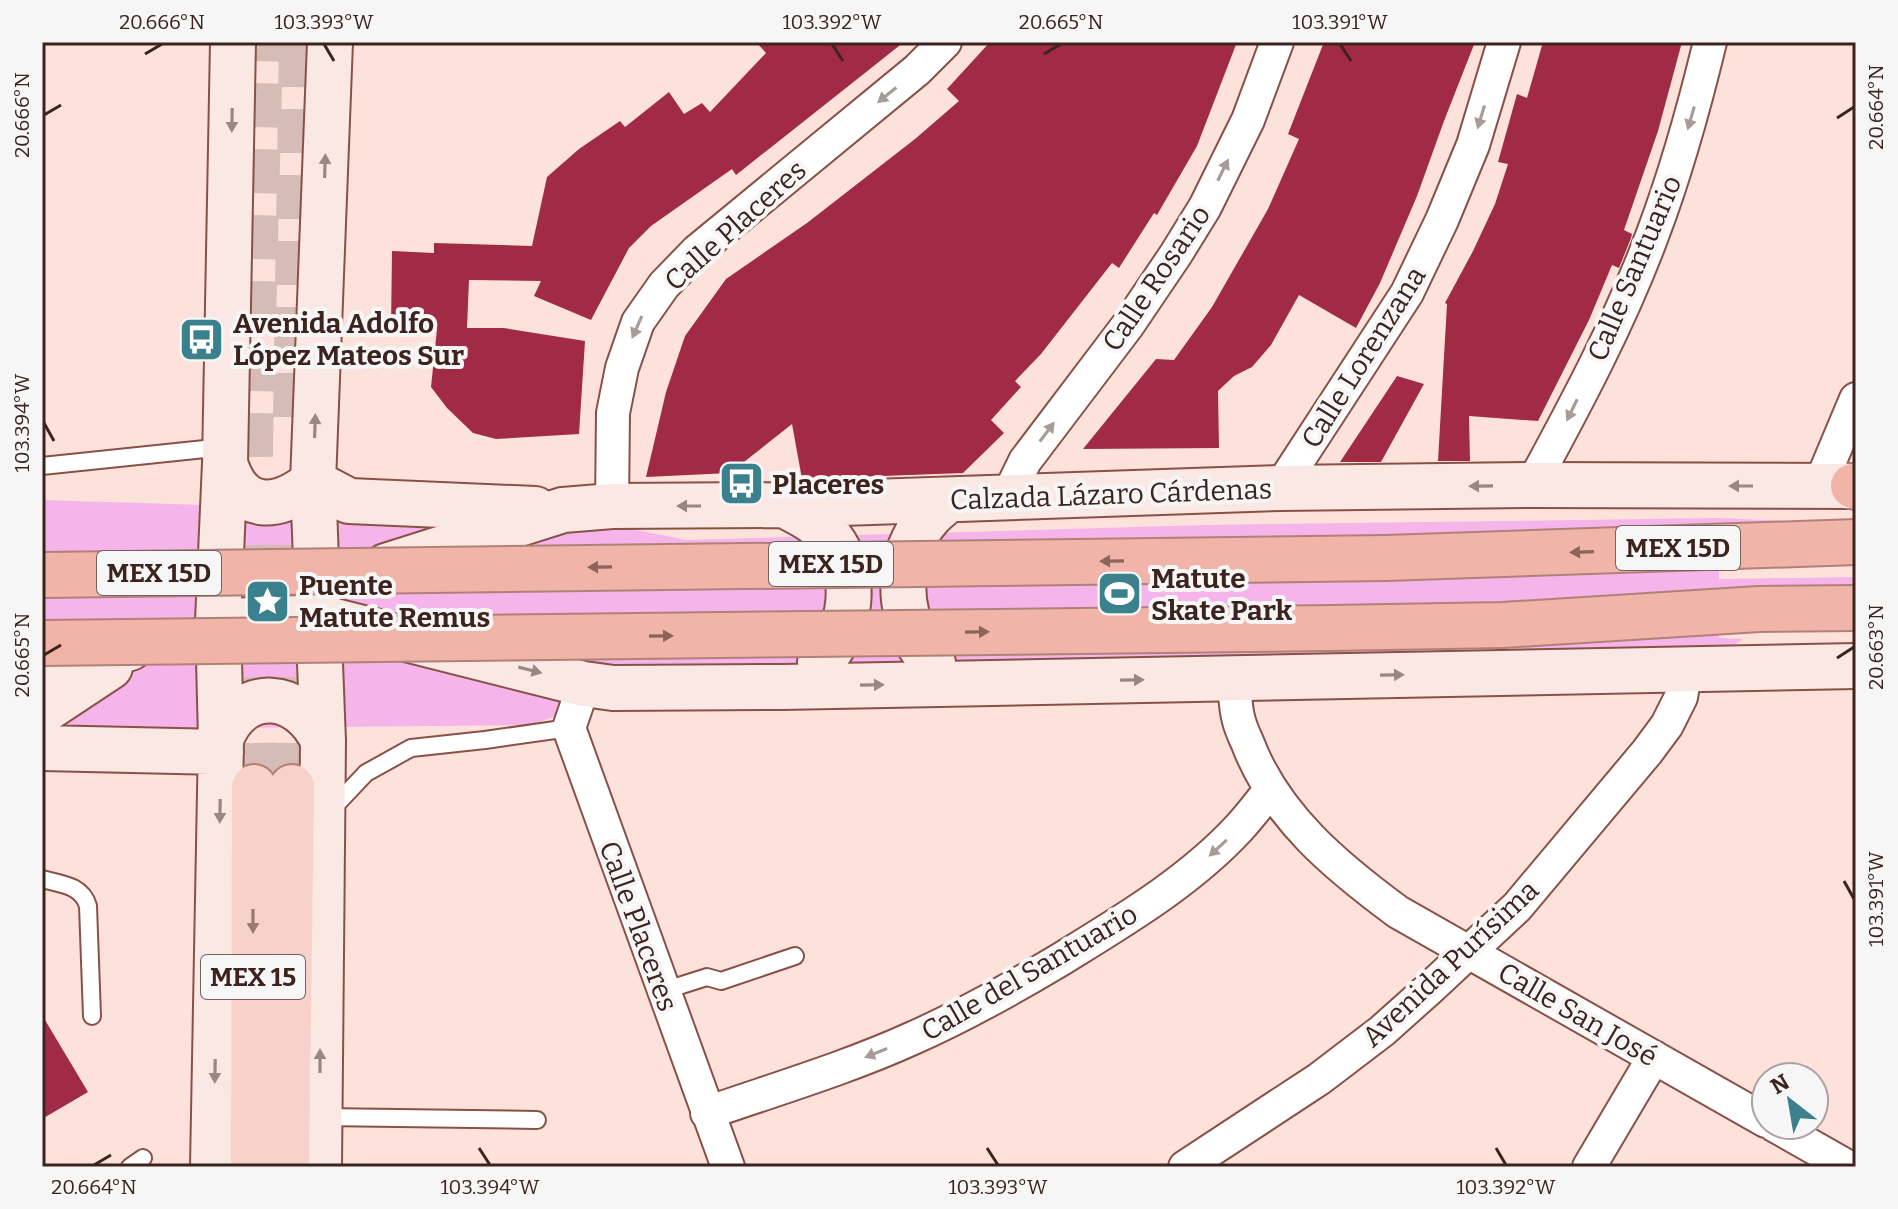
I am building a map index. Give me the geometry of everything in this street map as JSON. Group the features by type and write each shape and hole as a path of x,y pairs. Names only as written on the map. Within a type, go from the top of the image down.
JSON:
{"highway":[{"name":"MEX 15D","path":"42,575 1386,558 1856,542"},
{"name":"MEX 15D","path":"42,643 1503,625 1759,609 1856,608"},
{"path":"1759,609 1856,629"}],"main road":[{"name":"MEX 15","path":"253,1167 273,787 287,1167"}],"street":[{"path":"213,1167 221,745 219,607 233,42"},
{"path":"319,1167 323,741 313,482 330,42"},
{"name":"Calle Placeres","path":"612,506 613,413 622,368 638,322 646,310 664,285 697,251 917,70 945,42"},
{"name":"Calle Rosario","path":"1007,498 1025,461 1128,325 1205,207 1248,120 1277,42"},
{"name":"Calle Lorenzana","path":"1280,488 1407,293 1473,145 1504,42"},
{"name":"Calle Santuario","path":"1532,485 1591,372 1652,238 1697,98 1710,42"},
{"path":"1846,487 1856,399"},
{"path":"225,455 229,476 236,487 259,502 272,504 284,501 313,482"},
{"path":"313,482 349,501 563,510"},
{"name":"Calzada Lázaro Cárdenas","path":"42,561 219,607 318,602 563,510 612,506 784,505 1280,488 1532,485 1846,487"},
{"path":"948,500 928,518 914,540 905,565 903,598 907,620 919,646 937,667 960,684"},
{"path":"782,687 810,673 833,650 846,621 849,598 844,562 830,537 809,518 784,505"},
{"name":"Calzada Lázaro Cárdenas","path":"318,602 584,684 613,688 1856,666"},
{"name":"Calzada Lázaro Cárdenas","path":"42,673 146,643 219,607"},
{"path":"42,712 146,643"},
{"name":"Avenida Purísima","path":"1185,1167 1319,1079 1369,1041 1418,1000 1517,907 1667,725 1681,697 1686,668"},
{"name":"Calle San José","path":"1234,678 1239,721 1270,790 1324,853 1358,883 1398,912 1750,1112"},
{"path":"569,728 584,684"},
{"path":"221,745 226,725 235,714 259,701 273,700 286,703 309,717 323,741"},
{"name":"Calle Placeres","path":"569,728 728,1167"},
{"path":"42,748 221,745"},
{"name":"Calle del Santuario","path":"707,1113 913,1039 1016,985 1178,882 1240,828 1270,790"},
{"path":"1589,1167 1654,1057"},
{"path":"1802,1141 1848,1167"}],"lane":[{"path":"42,466 225,455"},
{"path":"322,819 366,773 411,748 569,728"},
{"path":"42,879 80,891 88,906 92,1016"},
{"path":"663,991 707,977 721,981 795,956"},
{"path":"320,1117 537,1120"}],"shaded area":[{"path":"42,500 564,516 687,540 1205,525 1719,518 1856,524 1719,537 1719,579 1856,577 1856,595 1719,597 1719,638 1743,639 1719,656 703,667 530,725 42,730"}],"building":[{"path":"756,42 904,42 736,175 732,169 651,226 629,248 591,320 534,296 541,281 469,280 467,328 504,328 585,341 579,434 496,439 473,433 431,387 437,329 391,329 392,251 434,253 434,243 532,246 547,177 579,149 620,121 625,127 669,92 684,114 702,103 710,112 766,53"},
{"path":"990,42 1237,42 1197,146 1157,215 1154,213 1119,268 1112,263 1041,354 1015,381 1021,387 991,420 1004,433 963,473 802,479 792,424 730,473 646,477 666,392 685,336 726,279 807,223 959,101 947,89"},
{"path":"1324,42 1475,42 1417,196 1380,283 1356,328 1299,295 1271,345 1252,367 1234,376 1218,391 1219,448 1083,449 1156,359 1174,360 1212,307 1268,209 1299,139 1288,134"},
{"path":"1543,42 1682,42 1658,131 1624,230 1632,234 1631,238 1619,268 1612,265 1589,320 1538,421 1469,416 1470,461 1438,461 1445,303 1495,204 1508,164 1498,162 1517,94 1527,98"},
{"path":"1397,376 1424,384 1381,462 1340,462"},
{"path":"42,1015 88,1092 42,1119"}],"tunnel":[{"path":"254,787 251,442 261,42"},
{"path":"295,417 301,42"},
{"path":"292,787 294,533"}],"place":[{"name":"Avenida Adolfo López Mateos Sur","path":"202,339"},
{"name":"Placeres","path":"741,484"},
{"name":"Matute Skate Park","path":"1120,594"},
{"name":"Puente Matute Remus","path":"268,601"}]}
